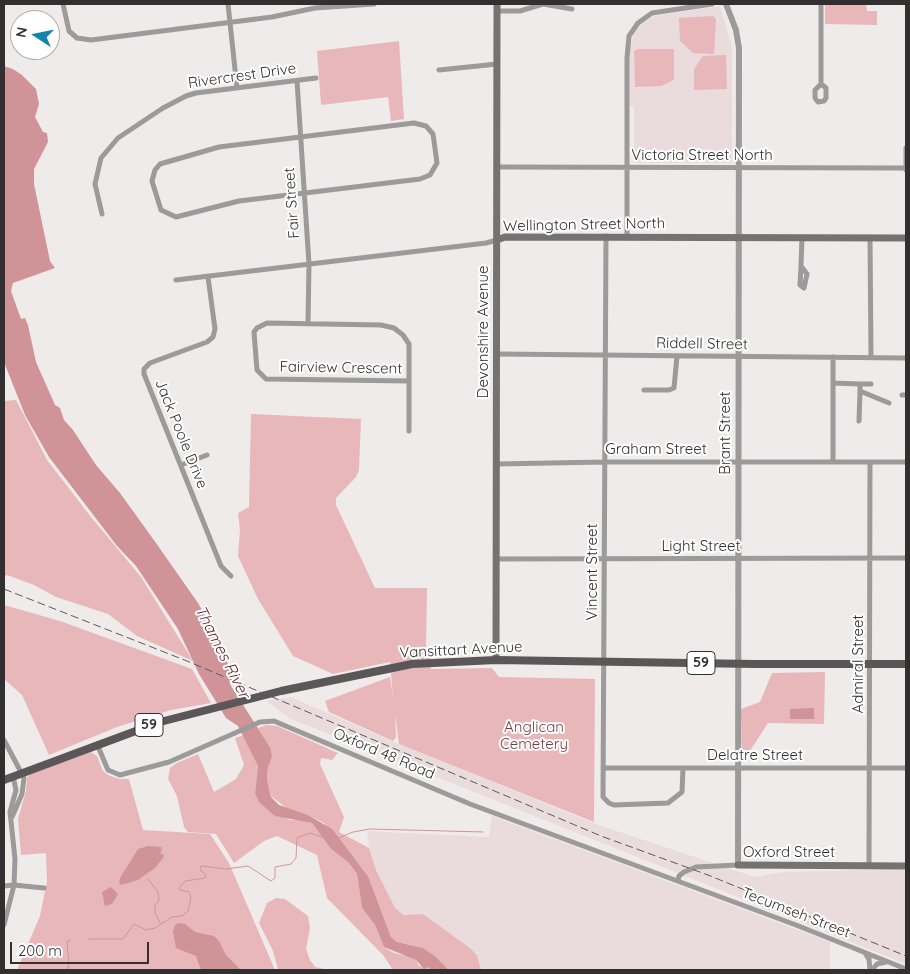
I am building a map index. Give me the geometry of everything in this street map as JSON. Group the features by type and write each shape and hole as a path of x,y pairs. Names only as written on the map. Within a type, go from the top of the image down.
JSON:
{"main road":[{"name":"Devonshire Avenue","path":"496,660 498,354 497,8"},
{"name":"Wellington Street North","path":"497,240 505,237 606,236 906,238"},
{"name":"Vansittart Avenue","path":"4,780 145,726 305,687 412,664 496,660 738,664 906,664"},
{"name":"Oxford Street","path":"738,865 906,866"}],"street":[{"path":"63,4 69,31 77,38 88,40 230,22 315,8 374,4"},
{"path":"228,4 238,88"},
{"path":"497,8 520,11 543,4 572,9"},
{"path":"627,236 628,40 633,29 642,19 667,7 712,4"},
{"name":"Brant Street","path":"726,4 736,30 739,48 738,865"},
{"path":"821,4 821,84"},
{"path":"439,70 497,64"},
{"name":"Rivercrest Drive","path":"102,214 96,193 96,170 101,158 118,138 186,96 316,78"},
{"name":"Fair Street","path":"297,81 309,264 308,324"},
{"path":"420,123 429,128 433,134 437,164 430,175 420,179 304,193 239,201 176,217 167,215 161,210 152,181 154,170 162,163 219,147 420,123"},
{"path":"906,148 906,169"},
{"name":"Victoria Street North","path":"497,167 906,169"},
{"name":"Vincent Street","path":"606,236 603,797 609,803 624,805 664,804 679,796 682,792 683,768"},
{"path":"802,237 802,266"},
{"path":"870,238 871,358"},
{"name":"Wellington Street North","path":"176,280 480,244 497,240"},
{"name":"Jack Poole Drive","path":"208,277 215,329 212,337 207,342 150,363 144,369 220,566 232,576"},
{"name":"Fairview Crescent","path":"267,323 382,325 393,327 408,342 409,381 268,379 260,376 256,368 253,342 254,332 257,328 267,323"},
{"name":"Riddell Street","path":"498,354 906,358"},
{"path":"644,390 670,390 674,388 676,383 677,356"},
{"path":"833,357 833,462"},
{"path":"409,381 409,431"},
{"path":"833,383 871,384"},
{"path":"859,421 860,384"},
{"path":"860,391 889,402"},
{"path":"181,465 207,455"},
{"name":"Admiral Street","path":"869,866 870,462"},
{"name":"Graham Street","path":"496,464 906,462"},
{"name":"Light Street","path":"496,559 906,558"},
{"name":"Oxford 48 Road","path":"97,744 108,770 120,775 169,762 260,722 274,721 470,804 678,881"},
{"path":"4,740 21,773 23,789 17,810 12,817"},
{"name":"Delatre Street","path":"603,768 906,768"},
{"path":"4,925 14,885 15,859 10,812 16,790 13,776"},
{"name":"Oxford Street","path":"678,881 679,876 684,872 696,867 738,865"},
{"name":"Tecumseh Street","path":"678,881 906,969"},
{"path":"4,886 44,888"},
{"path":"865,953 869,959 871,970"},
{"path":"871,970 877,964 889,962"}],"shaded area":[{"path":"720,6 732,46 732,163 634,163 634,107 629,106 630,50 634,33 643,22 655,16"},
{"path":"291,697 399,744 596,824 755,877 782,872 906,869 906,964 291,719 266,701"},
{"path":"492,816 830,942 830,970 481,970 477,955 470,948 423,914 404,915 394,907 376,870 369,848 367,831 489,837"}],"green space":[{"path":"825,4 866,4 867,11 877,11 877,25 825,24"},
{"path":"713,16 716,19 714,54 693,53 680,41 679,18"},
{"path":"399,41 404,119 391,121 388,97 321,105 317,51"},
{"path":"638,49 674,49 674,80 661,86 635,87 634,51"},
{"path":"726,55 727,89 694,90 694,69 703,56"},
{"path":"16,400 47,460 141,577 193,661 137,636 108,614 56,597 34,585 7,575 4,577 4,401"},
{"name":"Anglican Cemetery","path":"251,414 361,419 359,470 356,477 336,498 336,505 375,588 427,588 426,651 430,657 431,669 492,668 499,677 595,679 594,822 399,744 395,714 396,737 393,741 329,712 325,701 390,677 393,697 390,662 333,674 293,656 258,599 238,556 240,530 238,513 249,507"},
{"path":"4,605 60,621 192,669 211,703 171,710 117,727 49,755 22,695 4,679"},
{"path":"825,672 824,724 768,723 742,763 741,709 760,702 772,673"},
{"path":"267,725 277,726 338,753 332,760 321,758 320,764 344,817 339,832 369,848 376,870 395,908 404,915 423,914 470,948 477,955 481,970 449,970 435,956 423,948 397,942 391,937 368,876 360,865 324,823 308,815 288,809 271,796 267,779 270,747 258,728"},
{"path":"244,735 258,766 255,793 289,820 301,820 312,823 330,848 349,863 357,874 362,908 375,925 384,947 394,953 416,960 419,966 429,967 431,970 393,970 383,955 327,898 317,855 277,836 264,841 234,863 216,834 188,832 184,827 177,796 168,779 170,768 198,754 214,792 236,779 244,765 235,738"},
{"path":"91,752 97,756 103,771 110,776 129,779 143,830 210,834 229,863 275,970 17,970 40,916 47,881 46,853 21,855 18,819 26,791 27,778 30,774"},
{"path":"276,898 285,899 308,916 310,928 306,949 310,960 315,967 329,970 278,970 273,951 259,923 267,903"}],"water":[{"name":"Thames River","path":"4,66 22,75 36,89 39,104 35,117 43,132 47,133 48,142 34,169 34,184 50,261 55,268 13,283 11,291 21,319 25,318 28,325 36,362 55,405 60,408 64,420 73,430 96,465 120,493 156,543 198,603 212,628 232,673 229,679 231,686 270,747 272,756 268,767 267,779 271,797 279,805 308,815 332,829 368,876 391,937 397,942 423,948 435,956 449,970 431,970 429,967 424,969 416,960 384,947 375,925 362,908 357,874 349,863 330,848 312,823 275,816 259,802 255,793 258,766 238,726 226,718 199,674 178,629 136,566 117,546 49,457 25,415 4,362"},
{"path":"814,708 814,719 790,719 790,709"},
{"path":"148,846 161,847 160,853 164,855 163,858 155,868 138,880 121,885 119,883 120,878 138,849"},
{"path":"111,887 118,894 112,904 105,906 102,892"},
{"path":"179,923 185,924 195,932 214,936 219,941 226,955 241,970 201,970 196,956 176,948 173,932 175,925"}],"waterway":[{"path":"336,839 353,832 370,829 483,832"},
{"path":"89,939 123,939 134,924 146,930 155,928 172,917 182,916 188,911 191,897 189,892 180,890 180,887 185,881 205,878 206,875 200,870 201,866 226,869 248,866 271,881 275,878 275,867 291,864 296,858 297,838 310,833 322,837"},
{"path":"148,879 158,892 159,900 155,905 155,913 160,923"},
{"path":"67,970 69,964 67,941 70,941"}],"railway":[{"path":"4,589 187,661 601,836 708,875 906,956"}]}
